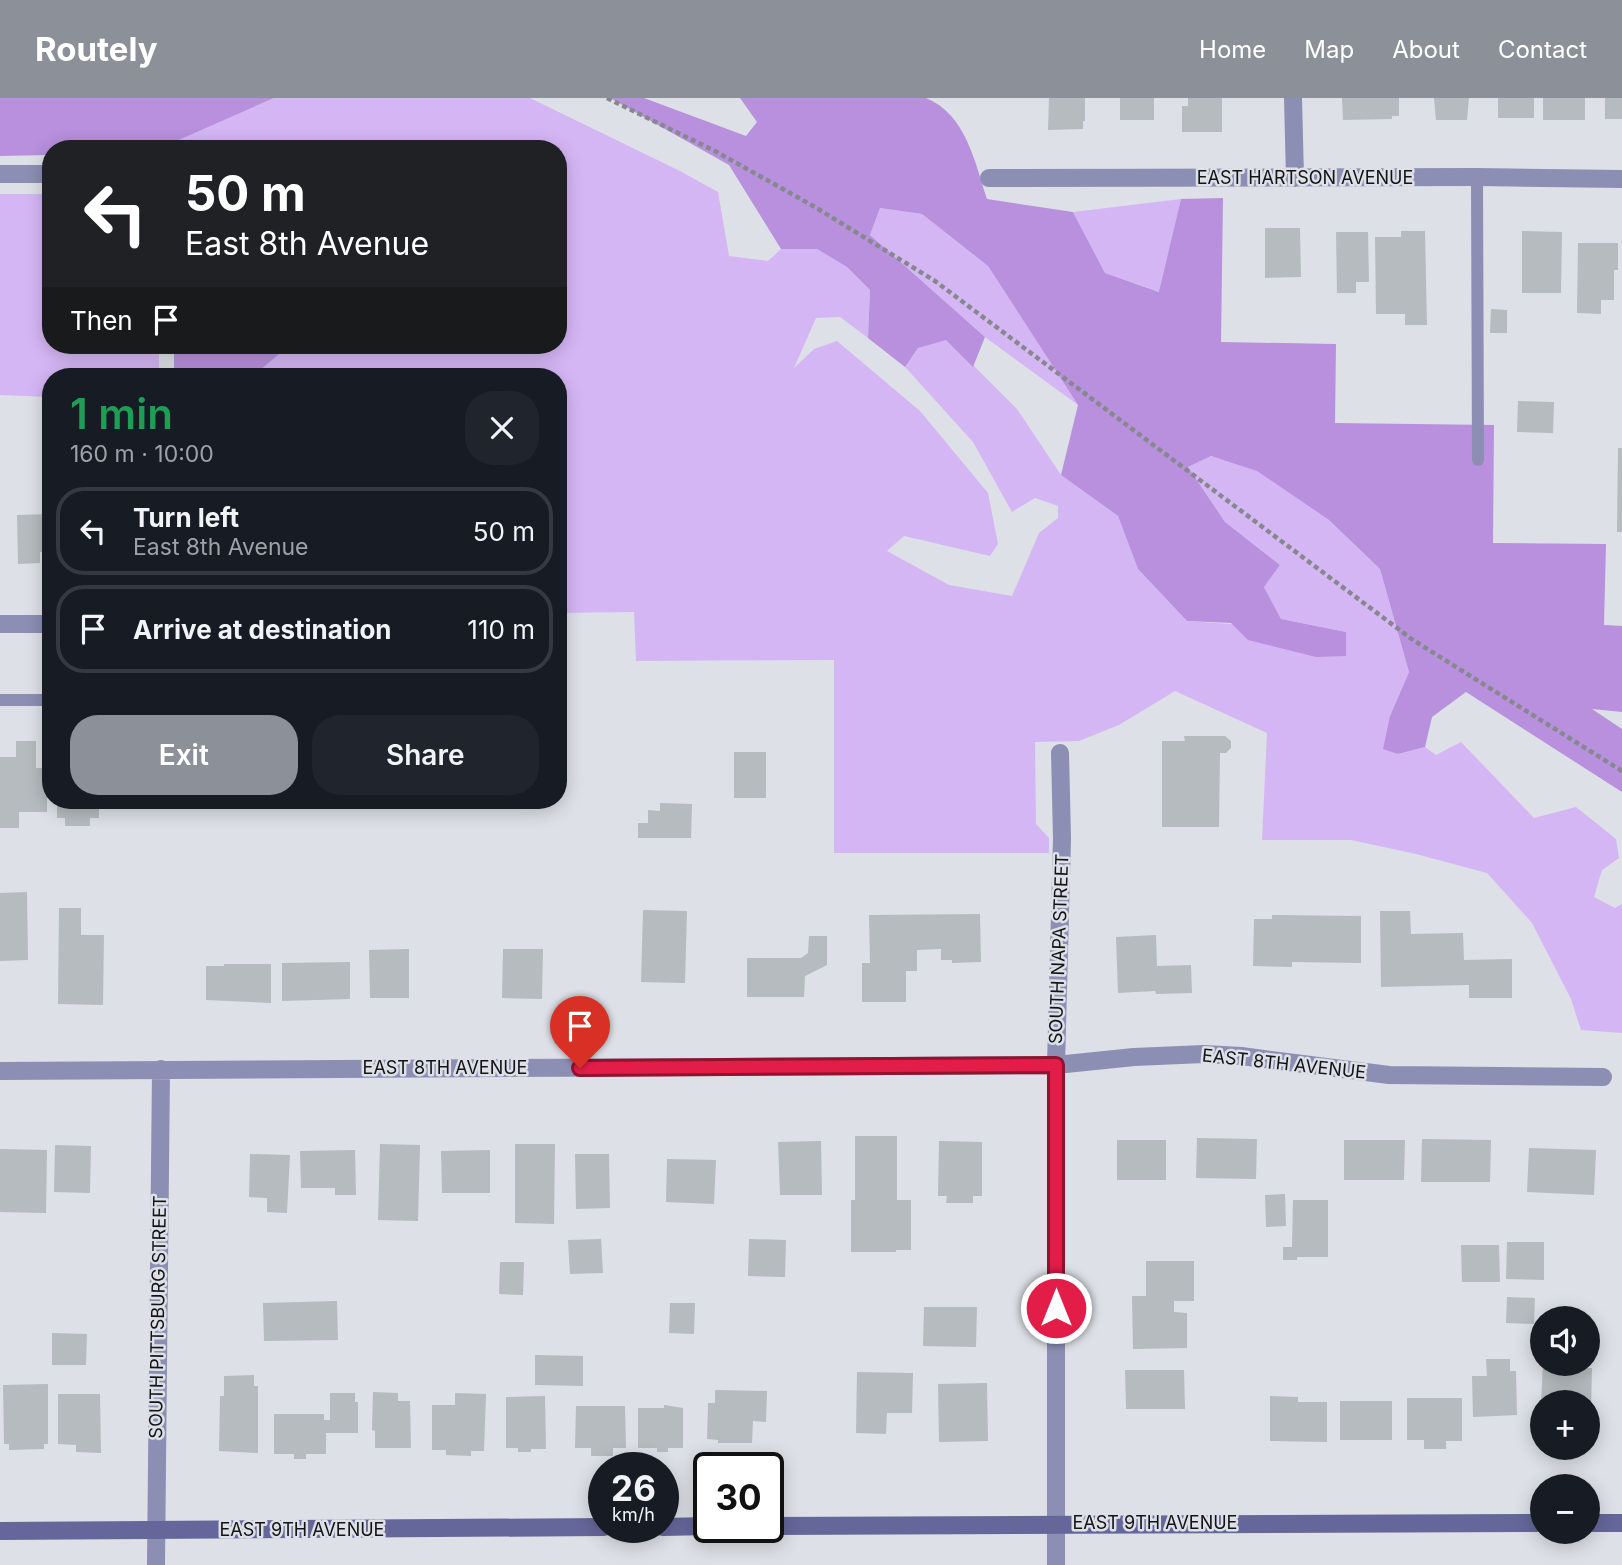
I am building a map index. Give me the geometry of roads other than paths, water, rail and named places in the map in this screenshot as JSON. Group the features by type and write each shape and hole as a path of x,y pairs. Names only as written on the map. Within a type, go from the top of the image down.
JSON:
{"street":[{"path":"1293,98 1295,178"},
{"path":"0,174 42,174"},
{"name":"EAST HARTSON AVENUE","path":"989,178 1622,179"},
{"path":"0,624 42,624"},
{"name":"SOUTH NAPA STREET","path":"1056,1565 1056,1065 1062,838 1060,753"},
{"name":"EAST 8TH AVENUE","path":"0,1071 1056,1065 1134,1057 1204,1054 1241,1056 1389,1075 1602,1077"},
{"name":"SOUTH PITTSBURG STREET","path":"156,1565 161,1069"},
{"name":"EAST 9TH AVENUE","path":"784,1526 1530,1523"},
{"path":"1600,1523 1622,1523"},
{"name":"EAST 9TH AVENUE","path":"0,1531 588,1527"}],"lane":[{"path":"1477,177 1478,460"},
{"path":"0,700 42,700"}]}
